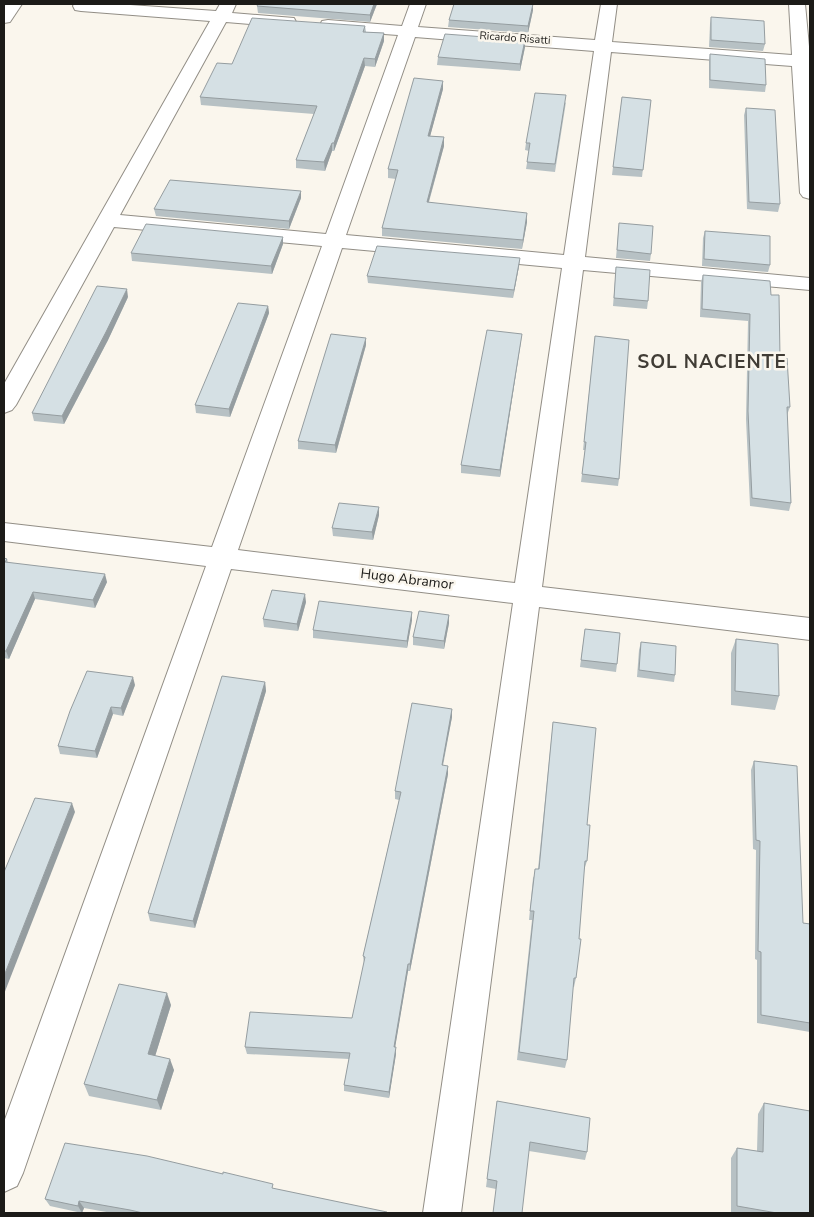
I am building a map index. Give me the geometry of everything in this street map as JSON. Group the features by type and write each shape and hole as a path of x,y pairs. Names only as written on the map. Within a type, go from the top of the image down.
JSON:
{"street":[{"path":"4,18 14,4"},
{"path":"4,1173 418,4"},
{"path":"442,1213 608,4"},
{"path":"797,4 806,61 810,193"},
{"name":"Ricardo Risatti","path":"81,6 224,10 305,23 806,61"},
{"path":"4,405 224,10"},
{"path":"108,220 810,284"},
{"name":"Hugo Abramor","path":"4,532 810,628"}],"building":[{"path":"258,4 374,4 370,15 257,6"},
{"path":"454,4 533,4 528,26 449,20"},
{"path":"711,17 764,21 765,44 711,40"},
{"path":"252,18 365,26 363,32 384,33 375,59 364,58 334,143 332,143 324,162 296,160 317,106 200,97 217,63 232,64"},
{"path":"445,34 525,40 520,64 438,57"},
{"path":"710,54 765,59 766,85 710,80"},
{"path":"414,78 443,81 428,136 444,137 427,202 527,213 523,240 382,228 398,170 388,169"},
{"path":"535,93 566,95 555,164 527,162 530,143 526,143"},
{"path":"622,97 651,100 643,170 613,167"},
{"path":"746,108 775,110 780,204 749,202"},
{"path":"170,180 301,191 289,221 154,209"},
{"path":"619,223 653,226 651,254 617,250"},
{"path":"146,224 283,237 271,266 131,253"},
{"path":"705,231 770,236 770,265 704,259"},
{"path":"377,246 520,258 514,290 367,276"},
{"path":"616,267 650,270 648,301 614,298"},
{"path":"703,275 770,281 771,295 779,295 780,358 787,358 790,407 787,407 791,503 752,498 748,411 750,314 702,309"},
{"path":"97,286 127,289 62,416 32,413"},
{"path":"238,303 268,306 229,409 195,405"},
{"path":"487,330 522,334 500,470 461,465"},
{"path":"331,334 366,338 335,445 298,441"},
{"path":"595,336 629,340 619,479 582,474"},
{"path":"339,503 379,507 372,532 332,528"},
{"path":"4,558 7,559 5,562 105,574 93,600 33,592 6,651 4,651"},
{"path":"272,590 305,594 297,624 263,619"},
{"path":"319,601 412,612 407,641 313,630"},
{"path":"419,611 449,615 444,641 413,637"},
{"path":"585,629 620,633 617,664 581,660"},
{"path":"736,639 778,644 779,696 735,691"},
{"path":"641,642 676,646 675,675 639,670"},
{"path":"87,671 133,677 121,708 111,707 95,751 58,746 70,711"},
{"path":"222,676 265,682 193,921 148,913"},
{"path":"412,703 452,709 442,765 448,766 410,964 408,964 394,1047 396,1047 389,1092 344,1085 350,1053 245,1047 250,1012 352,1018 365,957 363,956 401,792 395,791"},
{"path":"553,722 596,728 587,825 590,825 587,861 585,861 579,939 581,939 576,978 574,978 567,1060 519,1052 534,911 530,911 535,869 539,869"},
{"path":"754,761 797,766 803,923 810,924 810,1023 761,1015 761,952 758,951 760,841 756,840"},
{"path":"35,798 72,803 4,976 4,872"},
{"path":"119,984 167,993 148,1054 170,1059 157,1100 84,1084"},
{"path":"497,1101 590,1118 587,1152 530,1142 522,1213 493,1213 497,1181 487,1179"},
{"path":"764,1103 810,1111 810,1213 777,1213 737,1206 737,1148 763,1152"},
{"path":"65,1143 147,1156 223,1174 223,1172 273,1184 272,1188 387,1212 143,1213 79,1201 78,1206 45,1199"}],"district":[{"name":"SOL NACIENTE","path":"712,362"}]}
